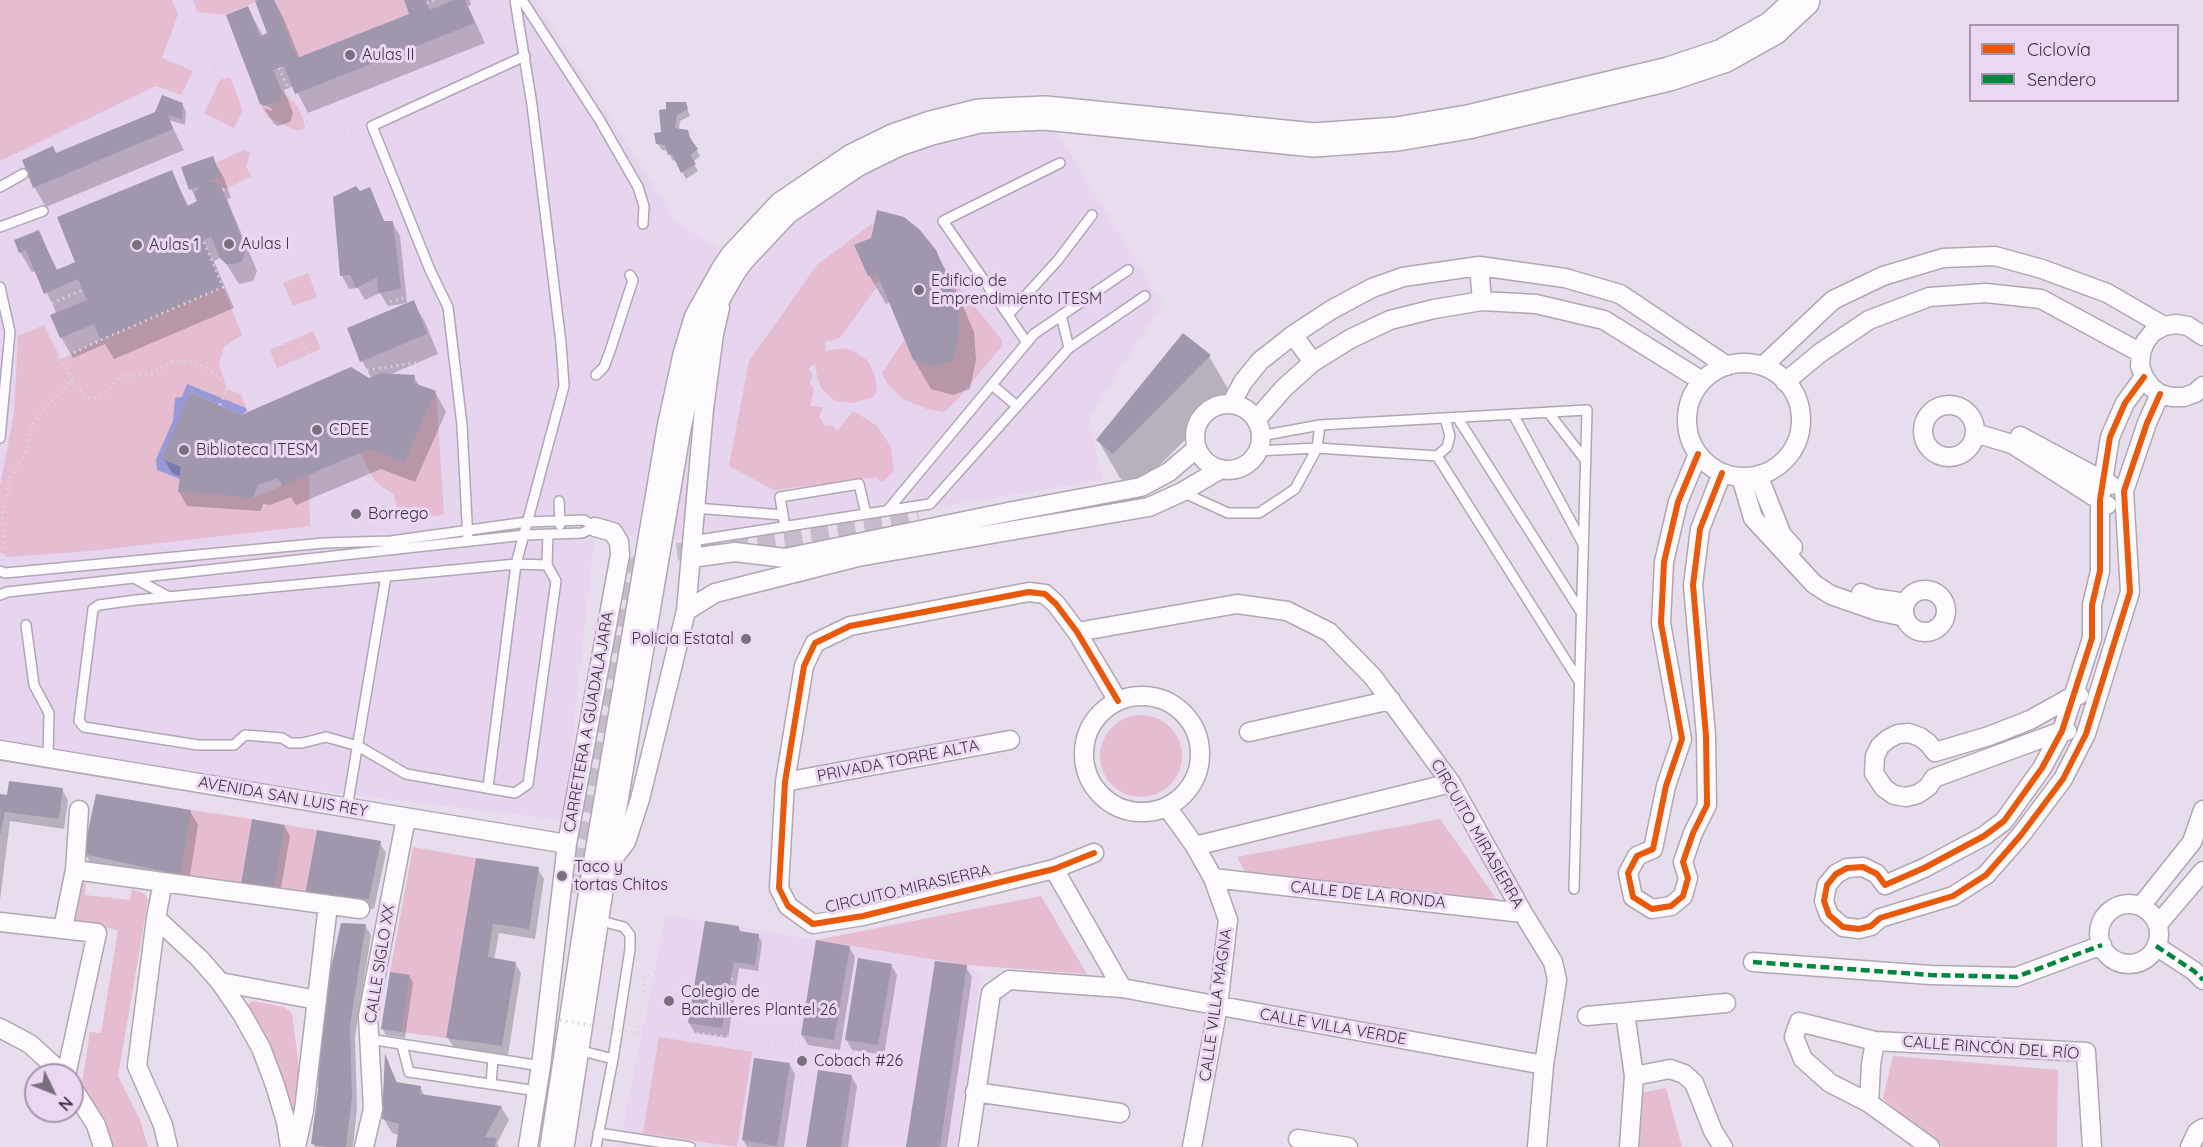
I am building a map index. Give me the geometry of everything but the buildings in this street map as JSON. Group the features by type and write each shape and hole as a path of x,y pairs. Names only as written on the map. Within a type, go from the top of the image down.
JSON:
{"highway":[{"path":"557,1147 566,1034 592,919 585,885 690,355 701,319 728,271 737,258 784,208 812,187 865,155 896,140 931,128 979,116 1045,113 1314,140 1397,134 1468,122 1669,74 1723,56 1773,28 1803,0"}],"street":[{"path":"1763,366 1833,300 1882,276 1943,258 1995,256 2042,269 2107,293 2164,326"},
{"path":"1479,266 1482,301"},
{"path":"1231,404 1244,382 1260,362 1293,335 1331,310 1372,288 1403,277 1479,266 1565,278 1620,294 1727,366"},
{"path":"556,935 585,885 626,842 640,799 686,611 704,409 714,334 728,271"},
{"path":"1785,382 1820,353 1869,320 1929,297 1986,293 2041,299 2141,353"},
{"path":"1258,436 1250,412 1241,406 1220,404 1210,408 1202,416 1195,437 1202,458 1211,465 1221,469 1243,466 1251,459 1258,436 1284,388 1313,362 1350,339 1390,320 1434,309 1482,301 1536,304 1604,320 1702,381"},
{"path":"2200,395 2172,397 2160,394 2144,378 2140,366 2145,342 2153,332 2164,326 2176,324 2188,326 2203,336"},
{"path":"1293,335 1313,362"},
{"path":"1745,363 1763,366 1779,375 1791,388 1799,404 1801,422 1797,440 1788,456 1774,468 1749,476 1722,473 1708,465 1698,454 1689,436 1687,417 1691,398 1702,381 1713,372 1727,366 1745,363"},
{"path":"2144,378 2125,403 2110,436 2100,500 2100,571 2092,605 2092,638 2062,731 2042,768 2004,821 1974,842 1924,868 1885,885 1878,874 1863,867 1848,868 1836,874 1827,885 1824,901 1829,915 1843,927 1859,929 1871,926 1880,918 1953,896 1986,875 2021,835 2063,779 2086,734 2130,592 2124,491 2146,423 2160,394"},
{"path":"2124,491 2013,432 1991,425 1975,428 2012,444 2124,516"},
{"path":"691,550 784,558 1141,487 1168,472 1197,448"},
{"path":"1698,454 1677,502 1664,562 1660,623 1682,739 1666,786 1653,849 1637,856 1628,873 1633,897 1652,909 1671,906 1683,896 1688,878 1683,862 1693,833 1707,805 1706,736 1693,585 1700,529 1722,473"},
{"path":"686,611 715,593 858,558 1149,507 1182,492 1221,469"},
{"path":"1749,476 1753,518 1814,584 1831,595 1877,611 1906,610"},
{"path":"1141,487 1149,507"},
{"path":"920,519 980,508 1008,512"},
{"name":"CARRETERA A GUADALAJARA","path":"528,1147 541,1066 567,844 620,555 619,542 614,532 595,526"},
{"name":"CIRCUITO MIRASIERRA","path":"1094,853 1054,869 863,916 813,924 788,906 779,888 785,782 804,666 815,643 850,626 1029,592 1045,594 1056,604 1077,632 1237,604 1287,611 1329,632 1391,700 1451,783 1523,913 1554,962 1557,980 1544,1065 1537,1147"},
{"path":"1077,632 1118,701"},
{"path":"2086,734 2062,731 1934,778 1928,788 1906,797 1894,795 1884,788 1874,773 1875,756 1880,746 1888,738 1898,734 1909,733 1920,736 1935,752 1989,736 2030,720 2073,696 2099,693"},
{"path":"1135,696 1153,696 1170,703 1185,714 1195,729 1200,755 1193,782 1182,796 1167,807 1147,812 1127,810 1106,800 1091,783 1084,759 1084,748 1089,729 1101,712 1118,701 1135,696"},
{"path":"1249,732 1391,700"},
{"path":"1682,739 1706,736"},
{"name":"PRIVADA TORRE ALTA","path":"785,782 1010,740"},
{"name":"AVENIDA SAN LUIS REY","path":"0,750 567,844"},
{"path":"1195,846 1451,783"},
{"name":"CALLE VILLA MAGNA","path":"1167,807 1195,846 1213,878 1228,920 1218,1006 1192,1147"},
{"path":"63,928 75,870 79,810"},
{"path":"2141,906 2198,846 2203,810"},
{"name":"CALLE SIGLO XX","path":"364,1147 373,1109 368,1017 406,818"},
{"path":"2004,821 2021,835"},
{"path":"1054,869 1122,988"},
{"path":"75,870 360,909"},
{"path":"2159,924 2149,911 2141,906 2121,905 2112,909 2101,925 2102,945 2107,954 2115,960 2124,963 2143,960 2156,946 2159,924 2203,871"},
{"name":"CALLE DE LA RONDA","path":"1213,878 1523,913"},
{"path":"163,882 156,918 137,1066 159,1116 168,1147"},
{"path":"296,1147 304,1110 328,905"},
{"path":"156,918 179,937 220,981 242,1014 261,1048 275,1085 286,1122 290,1147"},
{"path":"0,922 97,933 68,1063"},
{"path":"1754,962 1930,975 2016,977 2102,945"},
{"path":"2156,946 2194,971 2203,980"},
{"path":"968,1147 991,993 1009,980 1122,988"},
{"path":"220,981 317,1000"},
{"name":"CALLE VILLA VERDE","path":"1122,988 1544,1065"},
{"path":"1587,1016 1726,1004"},
{"path":"1625,1013 1634,1076 1629,1147"},
{"path":"1869,1103 1875,1041 1799,1022 1794,1037 1803,1059 1830,1083 1869,1103 1926,1146"},
{"path":"0,1028 30,1044 51,1063"},
{"name":"CALLE RINCÓN DEL RÍO","path":"1875,1041 2086,1052 2092,1147"},
{"path":"1634,1076 1670,1069 1684,1074 1694,1083 1713,1131 1723,1147"},
{"path":"975,1092 1120,1113"},
{"path":"84,1106 96,1125 103,1147"},
{"path":"2190,1147 2197,1132 2203,1128"},
{"path":"1298,1139 1348,1147"}],"lane":[{"path":"488,787 516,564 564,386 561,344 525,56 515,0"},
{"path":"522,0 599,119 638,187 644,206 643,224"},
{"path":"468,536 462,426 448,307 372,126 525,56"},
{"path":"1027,343 943,221 1060,163"},
{"path":"0,187 23,174"},
{"path":"0,227 43,211"},
{"path":"1008,315 1058,260 1092,215"},
{"path":"887,510 1034,334 1128,270"},
{"path":"596,375 604,367 633,280 630,275"},
{"path":"0,286 10,332 0,438"},
{"path":"691,550 785,527 930,504 1070,348 1145,296"},
{"path":"1062,315 1070,348"},
{"path":"992,385 1017,406"},
{"path":"1258,436 1320,426 1587,410 1574,889"},
{"path":"1548,412 1586,461"},
{"path":"1513,414 1583,544"},
{"path":"1457,417 1581,612"},
{"path":"1258,436 1317,448 1437,456 1447,447 1450,436 1445,418"},
{"path":"1182,492 1228,513 1259,513 1295,489 1317,448 1320,426"},
{"path":"1437,456 1580,681"},
{"path":"785,527 780,497 859,484 866,514"},
{"path":"559,501 560,533"},
{"path":"695,508 783,515"},
{"path":"0,596 7,592 468,536 527,522 584,520 595,526"},
{"path":"2,572 324,543 582,533 595,526"},
{"path":"547,565 516,564 99,605 93,609 79,721 84,727 198,745 234,745 245,735 282,738 290,743 302,743 326,737 358,746 406,774 515,793 528,784 556,581 547,565 548,534"},
{"path":"33,571 34,589"},
{"path":"347,808 386,576"},
{"path":"134,578 169,597"},
{"path":"26,625 34,685 49,713 48,758"},
{"path":"592,919 619,924 630,936 613,1059 596,1147"},
{"path":"566,1034 613,1059"},
{"path":"369,1039 541,1066"},
{"path":"402,1045 409,1072 537,1091"},
{"path":"491,1084 493,1059"},
{"path":"598,1133 690,1147"}],"path":[{"path":"182,0 187,13 175,52 216,66"},
{"path":"428,3 437,0"},
{"path":"241,55 216,66 191,117 294,158 346,131 363,128"},
{"path":"279,68 291,96 305,113 309,127"},
{"path":"43,211 234,134"},
{"path":"223,190 252,176 265,146"},
{"path":"173,159 191,204"},
{"path":"23,174 43,211 66,266"},
{"path":"59,356 61,359 223,287 203,240"},
{"path":"350,314 438,287"},
{"path":"82,290 36,310 72,380 86,397 92,399 108,391 119,376 151,374 173,361 194,361 224,382 227,389 220,405"},
{"path":"298,338 308,355"},
{"path":"283,345 290,362"},
{"path":"356,365 368,370 454,357"},
{"path":"2,572 7,557 2,515 9,480 28,448 32,425 72,380"},
{"path":"227,389 241,394"},
{"path":"655,970 695,975"},
{"path":"566,1034 638,1033 645,978"},
{"path":"731,979 749,982 736,1038"},
{"path":"673,1030 908,1060"},
{"path":"791,1147 808,1047"}],"shaded area":[{"path":"0,0 535,0 679,225 737,258 855,160 1045,113 1163,304 1089,418 1102,480 719,543 595,533 563,820 288,787 0,741"},
{"path":"0,0 172,0 178,14 162,58 193,71 181,95 156,86 0,161"},
{"path":"193,0 259,0 226,15 197,12"},
{"path":"274,0 404,0 409,14 297,58"},
{"path":"230,77 243,111 234,128 204,113 220,80"},
{"path":"282,91 297,106 305,128 298,131 267,117 260,104 273,105 278,101"},
{"path":"244,150 250,153 246,167 252,176 223,190 220,184 210,181 220,177 215,163"},
{"path":"873,223 871,238 880,280 875,284 876,288 840,338 825,342 826,351 844,348 852,350 868,361 875,376 877,388 874,397 852,403 835,401 821,388 815,363 808,369 813,374 810,383 814,389 810,406 823,407 819,417 825,426 832,425 837,431 853,411 877,426 891,447 894,471 882,482 876,477 774,490 729,466 749,361 817,265"},
{"path":"308,273 317,297 293,306 283,283"},
{"path":"949,275 1002,340 1002,346 944,412 927,409 903,399 887,383 882,373 904,340 913,360 936,367 954,360 960,330 958,301"},
{"path":"223,287 242,335 224,347 219,364 227,389 241,394 247,411 241,415 190,392 163,459 181,467 178,492 253,498 309,474 310,526 90,551 7,557 0,552 0,487 14,413 18,336 44,325 61,359"},
{"path":"313,331 321,349 277,368 270,350"},
{"path":"436,391 444,515 405,519 398,514 394,495 375,481 360,453 369,449 404,462"},
{"path":"1141,715 1157,718 1170,727 1179,740 1182,756 1179,772 1170,785 1157,794 1141,797 1125,794 1112,785 1103,772 1100,756 1103,740 1112,727 1125,718"},
{"path":"191,810 252,819 241,884 181,875"},
{"path":"1440,819 1500,904 1246,874 1237,857"},
{"path":"285,825 317,830 305,895 274,890"},
{"path":"413,847 476,858 446,1038 402,1032 410,976 390,972"},
{"path":"77,881 86,883 85,895 130,900 132,889 145,894 148,900 118,1076 140,1120 148,1147 110,1147 84,1095 84,1070 90,1032 101,1033 118,930 70,921"},
{"path":"1041,896 1087,974 967,965 816,940"},
{"name":"Cobach #26","path":"666,915 967,965 981,976 956,1147 619,1146"},
{"path":"253,1001 284,1007 292,1013 298,1060 295,1125 245,1007"},
{"path":"659,1037 752,1052 737,1147 643,1133"},
{"path":"1893,1056 2058,1070 2057,1147 1943,1147 1909,1122 1883,1098"},
{"path":"1666,1088 1682,1147 1632,1147 1635,1094"}],"water":[{"path":"187,384 246,408 247,411 241,415 190,392 163,459 181,467 180,479 157,470 156,459 173,421 175,398 182,397"}],"tunnel":[{"path":"571,892 626,585 633,569 654,555 788,540 919,519"}],"marked path":[{"path":"1753,962 1930,975 2016,977 2102,945"},
{"path":"2156,946 2194,971 2203,980"}],"cycle path":[{"path":"2144,377 2125,403 2110,437 2100,500 2100,571 2092,605 2092,638 2062,731 2042,768 2004,821 1984,836 1924,868 1885,885 1877,874 1863,867 1847,868 1836,874 1827,885 1824,901 1829,915 1843,927 1859,929 1871,926 1880,918 1953,896 1986,875 2021,835 2063,779 2086,734 2130,592 2124,491 2147,423 2160,394"},
{"path":"1698,454 1678,502 1664,562 1661,623 1682,739 1666,786 1653,849 1637,856 1628,873 1633,897 1652,909 1671,906 1683,896 1688,878 1683,862 1693,833 1707,805 1706,736 1693,585 1700,529 1722,473"},
{"path":"1094,853 1054,869 863,916 813,924 788,906 779,888 785,782 804,666 815,643 850,626 1029,592 1045,594 1056,604 1077,632 1118,701"}],"place":[{"name":"Aulas II","path":"350,55"},
{"name":"Aulas I","path":"229,244"},
{"name":"Aulas 1","path":"137,245"},
{"name":"Edificio de Emprendimiento ITESM","path":"919,290"},
{"name":"CDEE","path":"317,430"},
{"name":"Biblioteca ITESM","path":"184,450"},
{"name":"Borrego","path":"356,514"},
{"name":"Policia Estatal","path":"746,639"},
{"name":"Taco y tortas Chitos","path":"562,876"},
{"name":"Colegio de Bachilleres Plantel 26","path":"669,1001"},
{"name":"Cobach #26","path":"802,1061"}]}
